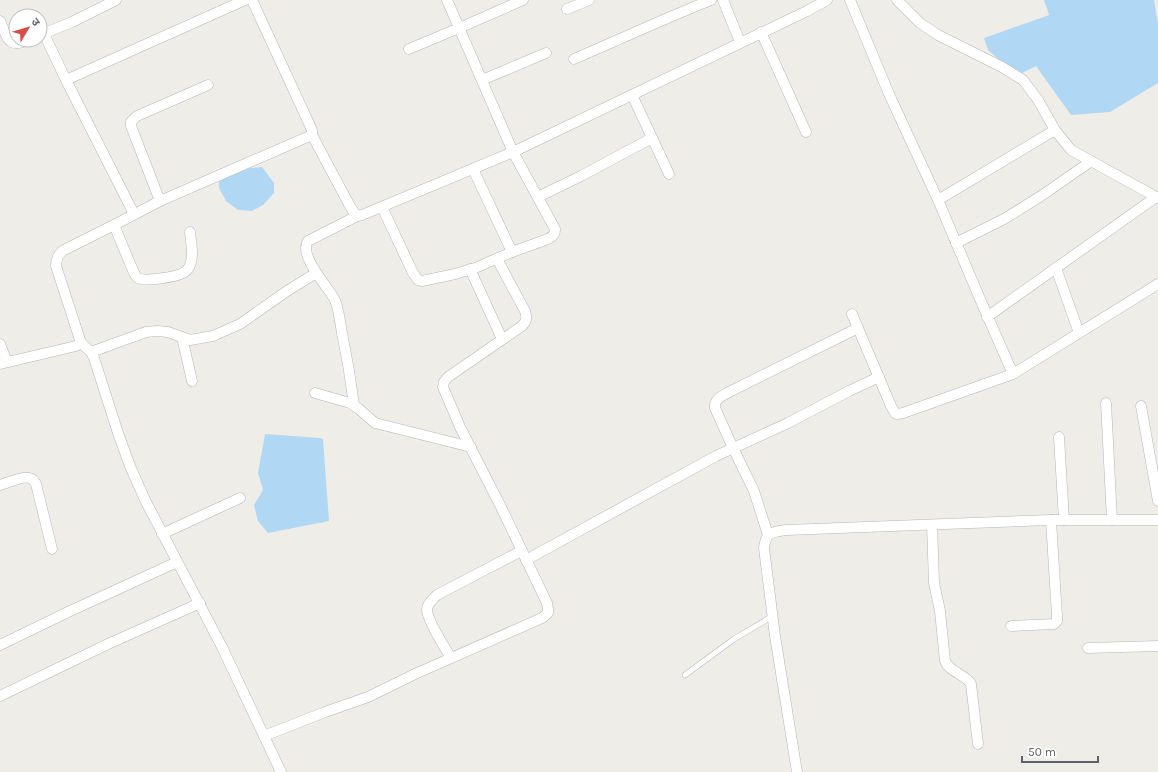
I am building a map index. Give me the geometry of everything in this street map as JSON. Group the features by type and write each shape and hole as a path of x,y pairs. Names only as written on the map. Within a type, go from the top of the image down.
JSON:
{"street":[{"path":"48,32 116,0"},
{"path":"66,80 245,0"},
{"path":"252,0 312,130 312,135 357,216"},
{"path":"382,207 413,273 418,280 422,281 448,276 470,269 553,236 555,229 513,152 447,0"},
{"path":"409,49 523,0"},
{"path":"567,9 589,0"},
{"path":"574,59 711,0"},
{"path":"723,0 740,42"},
{"path":"354,405 348,363 336,303 309,260 306,247 308,241 357,216 513,152 827,0"},
{"path":"850,0 889,94 938,200 987,316 1014,374"},
{"path":"897,0 920,23 938,35 1002,67 1022,80 1038,100 1070,150 1157,197 987,316"},
{"path":"0,21 8,40"},
{"path":"761,32 806,132"},
{"path":"48,46 134,214"},
{"path":"482,80 546,53"},
{"path":"160,201 131,126 131,122 137,116 208,85"},
{"path":"632,94 669,174"},
{"path":"938,200 1056,130"},
{"path":"281,772 200,603 145,500 130,466 118,433 94,358 91,352 81,343 56,266 57,257 64,250 134,214 160,201 312,135"},
{"path":"538,197 652,138"},
{"path":"956,243 1004,219 1041,196 1090,162"},
{"path":"473,169 512,252"},
{"path":"114,225 134,273 137,278 141,279 152,280 170,277 183,273 187,270 192,257 190,232"},
{"path":"264,736 368,697 542,618 548,613 547,602 470,447 443,387 444,382 448,377 526,322 527,318 525,311 497,259"},
{"path":"1056,268 1079,333"},
{"path":"470,269 502,339"},
{"path":"91,352 146,332 168,332 190,340 213,336 240,324 316,272"},
{"path":"852,314 891,406 897,414 1014,374 1158,284"},
{"path":"768,535 754,491 733,448 714,403 716,400 729,392 858,328"},
{"path":"182,337 192,381"},
{"path":"0,344 4,363 76,346 81,343"},
{"path":"451,658 429,618 427,610 429,604 437,595 524,555 716,456 788,423 879,377"},
{"path":"315,393 340,399 354,405 375,423 470,447"},
{"path":"1106,403 1112,520"},
{"path":"1141,406 1158,501"},
{"path":"1059,437 1064,520"},
{"path":"0,486 26,477 34,480 52,549"},
{"path":"162,534 240,498"},
{"path":"797,772 775,636 774,616 764,548 765,539 768,535 786,530 1052,520 1158,520"},
{"path":"1011,626 1054,624 1057,621 1058,616 1052,520"},
{"path":"932,525 934,583 940,611 945,661 949,668 965,677 971,684 978,744"},
{"path":"0,645 76,608 177,562"},
{"path":"0,696 108,644 200,603"},
{"path":"1088,648 1158,646"}],"lane":[{"path":"685,675 734,639 774,616"}],"water":[{"path":"1044,0 1154,0 1158,24 1158,83 1110,112 1071,115 1036,66 1022,73 1006,66 988,50 984,38 1049,15"},
{"path":"262,167 274,183 274,193 263,205 252,211 238,210 226,201 219,188 219,178 239,169"},
{"path":"265,434 323,439 329,521 268,533 258,521 254,505 263,490 258,473"}]}
